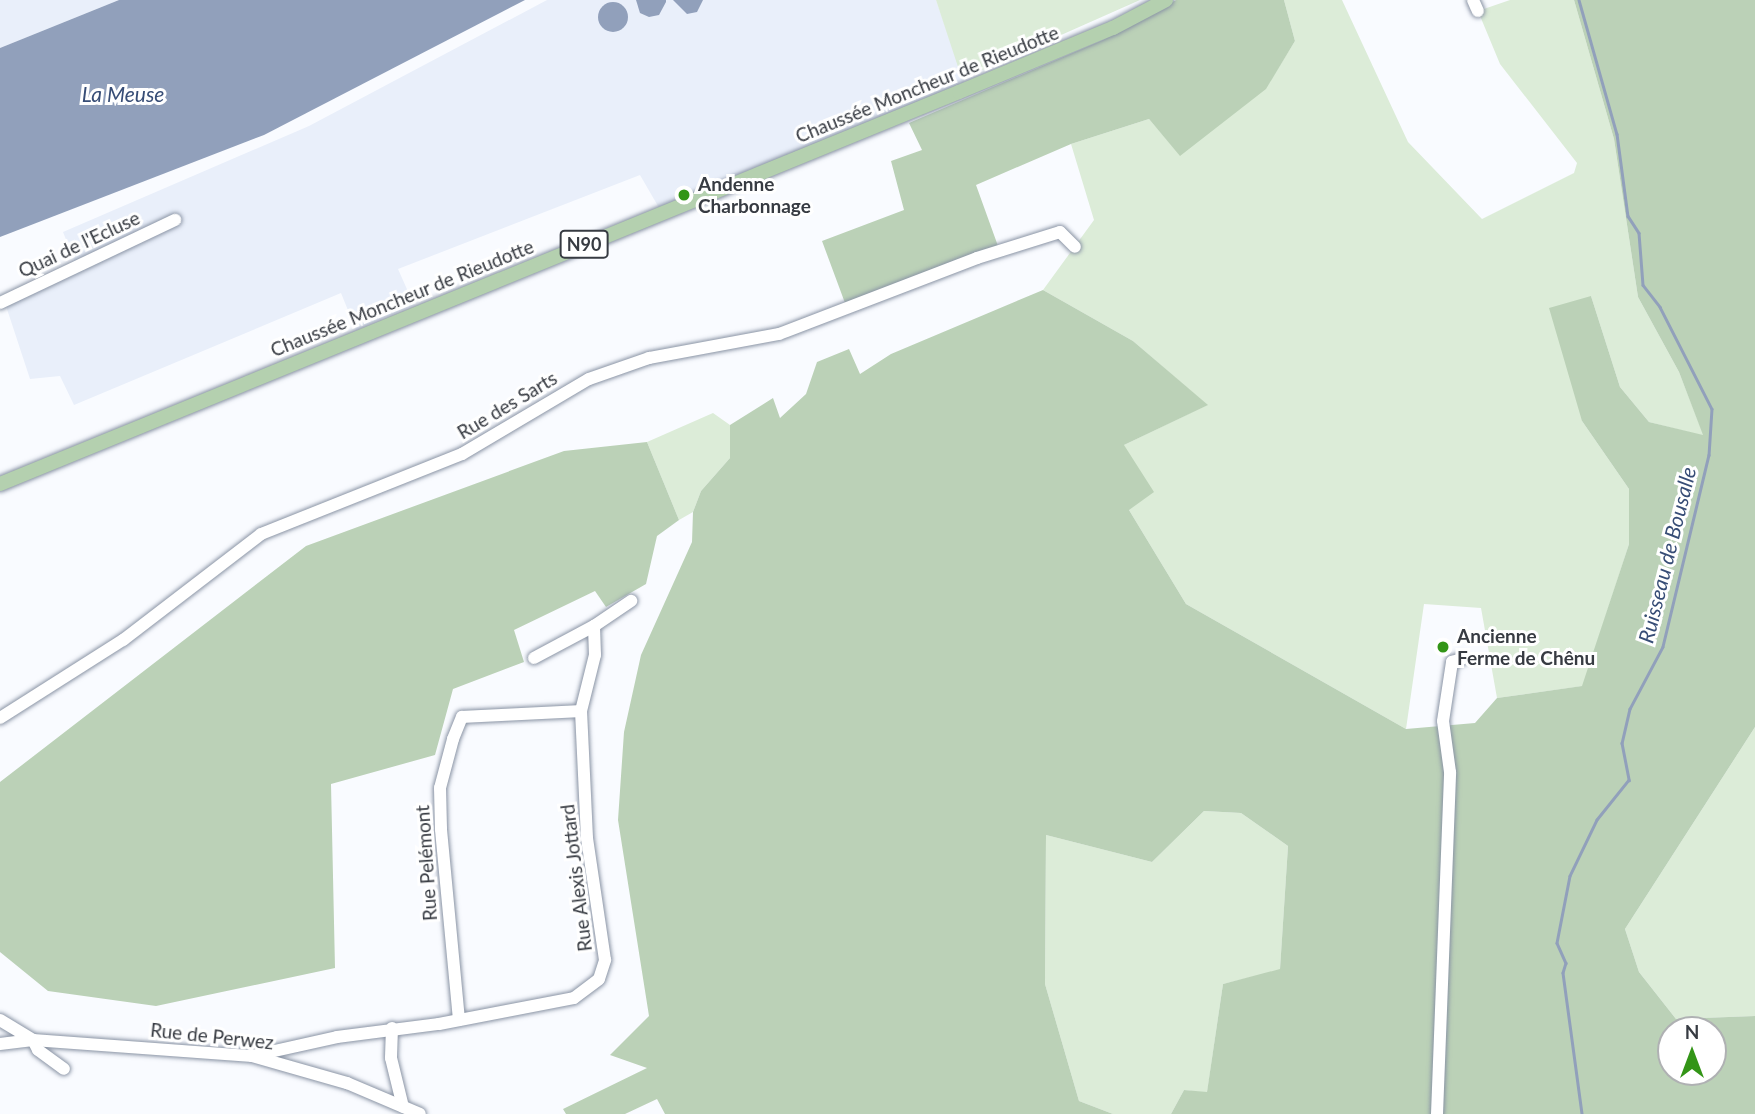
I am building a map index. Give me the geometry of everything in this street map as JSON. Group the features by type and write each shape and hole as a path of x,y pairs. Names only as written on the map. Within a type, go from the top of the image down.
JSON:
{"main road":[{"name":"Chaussée Moncheur de Rieudotte","path":"0,484 967,89 1113,28 1166,0"}],"street":[{"name":"Quai de l'Ecluse","path":"0,303 175,220"},
{"name":"Rue des Sarts","path":"0,718 124,640 261,534 462,454 589,379 649,358 779,334 977,258 1060,233 1075,247"},
{"path":"534,658 594,626 631,601"},
{"name":"Rue Alexis Jottard","path":"459,1020 574,998 599,979 606,961 587,838 581,711 595,656 594,626"},
{"path":"1437,1114 1450,772 1443,721 1452,663 1462,659"},
{"name":"Rue Pelémont","path":"459,1020 441,830 440,788 453,739 462,717 581,711"},
{"name":"Rue de Perwez","path":"0,1020 33,1040 252,1056 347,1083 420,1114"},
{"path":"252,1056 392,1028 459,1020"},
{"path":"392,1028 391,1058 403,1107"},
{"path":"0,1044 33,1040"},
{"name":"Rue de Perwez","path":"33,1040 38,1049 64,1069"}],"shaded area":[{"path":"0,0 119,0 0,48"},
{"path":"547,0 936,0 967,89 662,213 640,175 398,269 414,305 356,330 341,293 74,405 60,376 30,379 6,306 79,272 63,232 309,126"}],"green space":[{"path":"936,0 1140,0 962,79"},
{"path":"1176,0 1284,0 1295,41 1266,89 1180,156 1149,119 1071,144 976,185 998,246 845,303 822,241 904,210 891,161 922,150 909,123 1103,40"},
{"path":"1284,0 1342,0 1408,142 1482,219 1574,173 1577,163 1500,64 1478,11 1510,0 1574,0 1614,139 1638,297 1679,372 1704,436 1649,422 1620,387 1591,296 1582,421 1629,489 1629,544 1583,686 1497,698 1481,608 1424,604 1406,729 1186,604 1129,510 1124,445 1207,405 1133,341 1043,290 1094,220 1071,144 1149,119 1180,155 1266,88 1295,41"},
{"path":"1574,0 1755,0 1755,727 1625,929 1639,972 1674,1016 1657,1016 1657,1086 1727,1086 1727,1017 1755,1016 1755,1114 1171,1114 1184,1090 1207,1092 1223,984 1280,969 1288,846 1241,813 1204,811 1152,862 1046,835 1045,984 1079,1101 1113,1114 665,1114 657,1099 625,1114 566,1114 563,1109 647,1068 610,1055 649,1016 618,820 624,732 641,655 692,542 693,512 701,491 730,458 730,425 773,398 780,418 806,394 817,362 849,349 860,374 891,354 1043,290 1133,341 1208,405 1124,445 1154,492 1129,510 1186,604 1406,729 1475,723 1497,698 1582,686 1629,544 1629,489 1582,421 1549,308 1591,296 1620,387 1649,422 1703,435 1679,372 1638,297 1614,139"},
{"path":"713,413 730,425 730,458 701,491 693,512 679,520 647,442"},
{"path":"647,442 679,520 657,536 646,584 606,607 595,591 514,630 524,662 453,689 435,755 331,784 335,968 156,1006 48,991 0,952 0,782 306,546 564,451"},
{"path":"1755,727 1755,1016 1674,1016 1639,972 1625,929"},
{"path":"1204,811 1241,813 1288,846 1280,970 1223,984 1207,1093 1184,1090 1171,1114 1113,1114 1079,1101 1045,984 1046,835 1152,862"}],"water":[{"name":"La Meuse","path":"119,0 525,0 264,135 0,237 0,48"},
{"path":"636,0 666,2 659,15 649,17 640,13"},
{"path":"673,0 703,0 697,12 687,14"},
{"path":"613,2 624,6 628,17 624,28 613,32 602,28 598,17 602,6"}],"waterway":[{"name":"Ruisseau de Bousalle","path":"1579,0 1617,134 1628,216 1639,233 1643,285 1660,307 1712,409 1709,455 1663,647 1630,709 1622,743 1629,780 1597,820 1570,876 1557,943 1566,963 1563,973 1582,1114"}],"place":[{"name":"Andenne Charbonnage","path":"684,195"},
{"name":"Ancienne Ferme de Chênu","path":"1443,647"}]}
